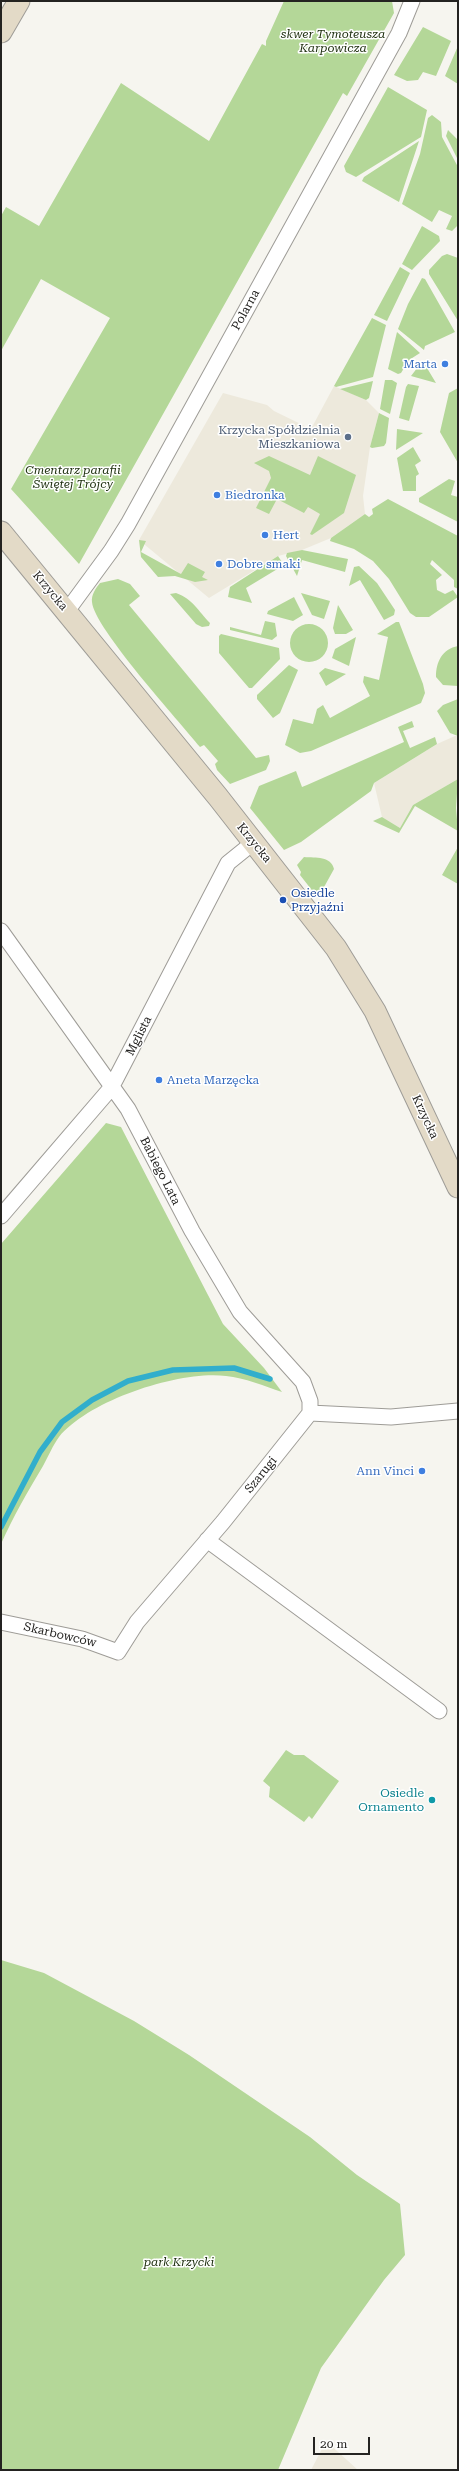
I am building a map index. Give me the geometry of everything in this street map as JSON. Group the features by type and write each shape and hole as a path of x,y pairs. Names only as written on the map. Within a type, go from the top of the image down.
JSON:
{"street":[{"path":"1,32 19,1"},
{"name":"Polarna","path":"67,611 111,551 128,524 399,33 412,1"},
{"name":"Krzycka","path":"1,532 254,842 336,948 370,1003 458,1187"},
{"name":"Mglista","path":"1,1216 111,1088 228,863 254,842"},
{"name":"Babiego Lata","path":"1,931 111,1088 128,1109 192,1231 240,1312 303,1382 310,1401 310,1413"},
{"path":"310,1413 391,1417 458,1411"},
{"name":"Szarugi","path":"118,1652 137,1622 207,1540 310,1413"},
{"path":"207,1540 439,1712"},
{"name":"Skarbowców","path":"1,1622 82,1639 118,1652"}],"shaded area":[{"path":"334,386 366,400 379,413 370,447 363,496 365,514 331,538 302,550 278,556 209,598 139,540 223,393 267,405 274,411 311,429"},
{"path":"458,736 458,779 413,805 400,828 382,817 374,783 437,744"},
{"path":"326,2441 358,2470 311,2470"}],"green space":[{"name":"Cmentarz parafii Świętej Trójcy","path":"284,1 392,1 394,13 347,96 343,93 79,564 11,489 110,318 41,279 1,351 1,216 6,207 39,226 121,83 209,141 262,44 266,46 266,41"},
{"path":"423,27 451,41 436,76 423,72 418,80 407,81 394,75"},
{"path":"458,46 458,84 445,76"},
{"path":"388,87 427,110 421,137 356,177 346,172 344,166"},
{"path":"432,115 441,122 442,137 458,167 458,225 452,231 446,229 452,216 439,210 432,222 402,204 420,154 428,118"},
{"path":"448,130 458,140 458,160 446,136"},
{"path":"419,141 399,202 362,181 364,177"},
{"path":"422,226 439,236 440,241 412,270 402,264"},
{"path":"447,254 458,258 458,321 429,274 429,270 442,256"},
{"path":"400,267 410,273 387,321 374,315"},
{"path":"422,278 425,279 455,332 425,346 424,350 398,329 408,304"},
{"path":"372,318 386,325 373,377 336,387 334,386"},
{"path":"397,332 420,353 409,360 401,373 398,374 388,369"},
{"path":"421,363 424,363 436,383 411,376"},
{"path":"385,380 392,380 397,383 390,414 380,409"},
{"path":"373,381 369,398 366,400 340,389"},
{"path":"408,384 419,386 409,421 399,418"},
{"path":"458,388 458,463 440,432 449,393"},
{"path":"379,413 389,418 386,443 384,446 372,448 370,447"},
{"path":"397,429 423,433 396,450"},
{"path":"413,447 421,461 415,465 419,474 416,476 416,491 403,491 397,458"},
{"path":"269,456 310,475 318,456 356,475 344,513 312,535 310,534 320,514 308,507 304,513 277,499 269,514 256,508 271,478 269,471 254,463"},
{"path":"449,479 455,481 451,495 458,497 458,522 419,502 419,498"},
{"path":"388,499 458,536 458,589 454,587 454,580 432,560 430,564 442,575 436,580 437,590 445,594 453,590 458,597 429,617 416,617 410,613 389,579 373,561 354,549 330,541 331,538 365,514 369,517 373,514 372,509"},
{"path":"139,540 146,541 141,552 181,574 188,563 205,572 202,577 208,580 195,582 175,576 158,577 141,557"},
{"path":"302,550 348,559 345,572 302,560 297,576 286,556 287,553"},
{"path":"278,556 284,565 246,588 252,603 228,597 230,587"},
{"path":"359,566 377,583 395,610 394,615 384,620 360,580 349,586 354,567"},
{"path":"118,579 130,584 140,596 129,605 256,758 269,755 270,761 266,770 230,784 217,770 215,764 218,761 204,745 200,747 139,675 96,615 92,602 95,589 100,583"},
{"path":"176,593 187,599 195,606 210,623 209,626 202,627 196,624 170,594"},
{"path":"301,593 330,601 324,619 312,615"},
{"path":"294,597 303,615 293,621 267,614 268,611"},
{"path":"338,605 353,630 346,634 335,634 333,628"},
{"path":"265,621 275,623 277,636 272,640 230,630 230,627 261,635"},
{"path":"396,622 399,622 423,684 425,693 421,703 311,751 300,753 285,745 293,719 313,724 317,709 323,705 330,718 370,696 363,682 364,676 379,680 388,637 377,634"},
{"path":"305,624 313,624 323,629 327,636 327,650 323,657 313,662 305,662 295,657 293,654 290,647 290,639 295,629 298,627"},
{"path":"221,634 279,648 280,659 252,688 249,688 219,653 219,636"},
{"path":"356,637 349,666 332,658 335,649"},
{"path":"458,646 458,686 443,685 436,677 437,666 444,653"},
{"path":"289,665 298,670 280,713 273,718 257,699 257,695"},
{"path":"325,668 346,674 326,686 319,673"},
{"path":"458,699 458,736 450,733 437,711 443,705"},
{"path":"412,721 414,727 403,731 410,748 435,737 437,744 374,783 371,791 301,842 284,850 250,808 259,786 296,771 302,787 307,785 404,742 398,727"},
{"path":"458,779 456,808 458,831 415,806 399,833 373,821 382,817 400,828 413,805"},
{"path":"458,847 458,884 442,875"},
{"path":"304,857 322,858 330,862 334,869 318,898 300,875 301,872 297,865"},
{"path":"106,1123 121,1127 223,1324 264,1368 282,1392 240,1378 207,1375 161,1383 136,1390 91,1411 73,1424 59,1437 26,1495 1,1544 1,1244"},
{"path":"286,1750 294,1755 304,1755 339,1781 312,1819 309,1816 304,1822 269,1797 270,1787 263,1781"},
{"name":"park Krzycki","path":"1,1960 44,1973 134,2021 189,2055 310,2137 357,2175 400,2204 405,2255 384,2280 321,2368 278,2470 1,2470"}],"waterway":[{"path":"1,1527 40,1452 62,1422 92,1400 128,1381 173,1370 234,1368 270,1379"}],"place":[{"name":"Marta","path":"445,364"},
{"name":"Krzycka Spółdzielnia Mieszkaniowa","path":"348,437"},
{"name":"Biedronka","path":"217,495"},
{"name":"Hert","path":"265,535"},
{"name":"Dobre smaki","path":"219,564"},
{"name":"Osiedle Przyjaźni","path":"283,900"},
{"name":"Aneta Marzęcka","path":"159,1080"},
{"name":"Ann Vinci","path":"422,1471"},
{"name":"Osiedle Ornamento","path":"432,1800"}],"park label":[{"name":"skwer Tymoteusza Karpowicza","path":"333,41"}]}
